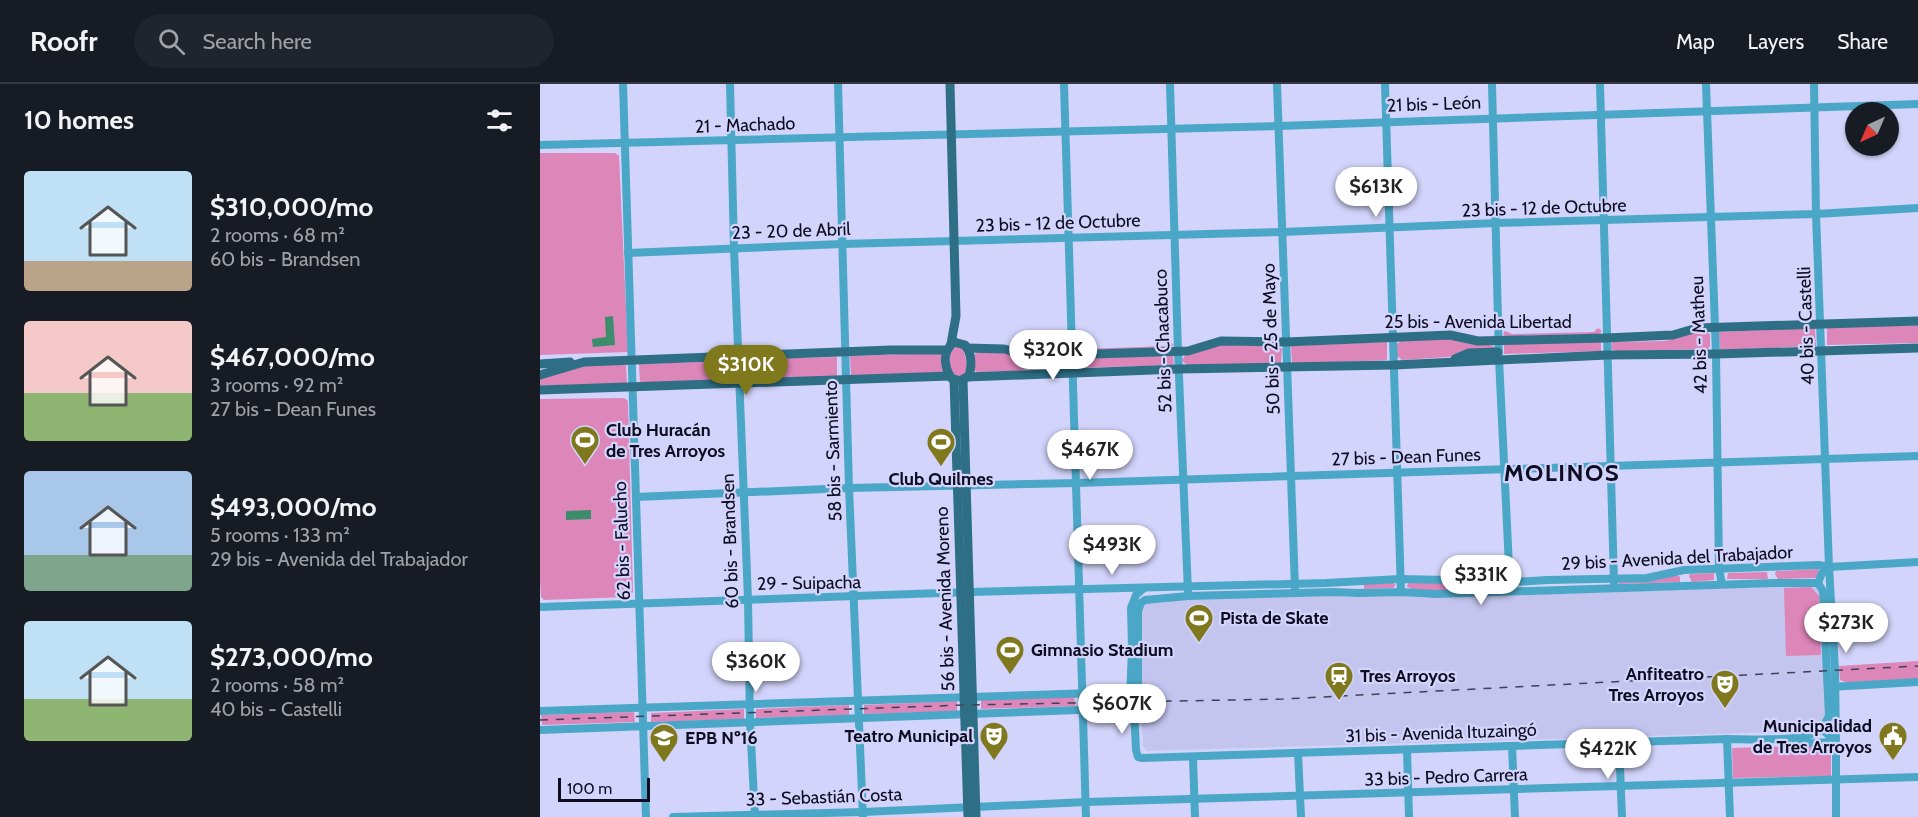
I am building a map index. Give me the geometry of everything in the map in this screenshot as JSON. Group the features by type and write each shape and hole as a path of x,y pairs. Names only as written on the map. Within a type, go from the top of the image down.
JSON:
{"main road":[{"path":"950,84 956,316 945,363 959,379 971,364 956,316"},
{"name":"25 bis - Avenida Libertad","path":"584,362 846,353 949,347 958,342 965,346 1004,348 1032,356 1178,352 1221,341 1286,342 1450,335 1498,341 1606,338 1672,335 1697,328 1714,327 1918,321"},
{"name":"25 bis - Avenida Libertad","path":"540,390 959,379 1072,370 1287,369 1394,365 1499,355 1716,354 1918,348"},
{"path":"540,364 584,362"},
{"path":"540,375 584,362"},
{"name":"56 bis - Avenida Moreno","path":"959,379 972,806 976,817"},
{"name":"56 bis - Avenida Moreno","path":"968,817 972,806"}],"street":[{"name":"62 bis - Falucho","path":"623,84 646,817"},
{"name":"60 bis - Brandsen","path":"730,84 748,599 750,722 755,815"},
{"name":"58 bis - Sarmiento","path":"838,84 849,488 863,814"},
{"path":"1064,84 1086,817"},
{"name":"52 bis - Chacabuco","path":"1170,84 1182,478 1188,592"},
{"name":"50 bis - 25 de Mayo","path":"1277,84 1295,589"},
{"path":"1385,84 1401,592"},
{"path":"1492,84 1498,341 1510,592"},
{"path":"1600,84 1613,588"},
{"name":"42 bis - Matheu","path":"1706,84 1716,354 1719,569 1722,584"},
{"name":"40 bis - Castelli","path":"1814,84 1830,646 1836,742 1836,817"},
{"name":"21 bis - León","path":"952,135 1918,104"},
{"name":"21 - Machado","path":"540,145 952,135"},
{"name":"23 bis - 12 de Octubre","path":"955,242 1496,223 1710,218 1918,208"},
{"name":"23 - 20 de Abril","path":"628,252 842,243 955,242"},
{"name":"27 bis - Dean Funes","path":"636,497 849,488 1077,483 1611,464 1918,456"},
{"name":"29 bis - Avenida del Trabajador","path":"966,592 1148,588 1215,596 1295,589 1358,580 1448,580 1467,585 1546,580 1647,578 1684,570 1819,565 1829,567 1918,562"},
{"path":"1818,583 1822,573 1829,567"},
{"path":"1772,568 1774,583"},
{"path":"1684,570 1688,586"},
{"path":"1358,580 1359,593"},
{"path":"1546,580 1547,590"},
{"name":"40 bis - Castelli","path":"1818,583 1823,591 1830,646"},
{"name":"29 bis - Avenida del Trabajador","path":"1134,690 1138,611 1141,603 1145,600 1214,587 1436,594 1818,583"},
{"path":"1214,587 1215,596"},
{"path":"540,730 1134,708 1130,700 1134,690 1131,608 1136,595 1148,588 1150,600"},
{"name":"29 - Suipacha","path":"540,607 966,592"},
{"path":"1832,687 1918,682"},
{"name":"40 bis - Castelli","path":"1822,729 1830,716 1832,687"},
{"path":"540,711 751,706 1134,690"},
{"name":"31 bis - Avenida Ituzaingó","path":"1134,708 1138,756 1193,758 1619,742 1781,739 1809,735 1822,729"},
{"path":"1822,729 1836,742"},
{"path":"1726,739 1730,817"},
{"name":"31 bis - Avenida Ituzaingó","path":"1781,739 1804,743 1836,742"},
{"path":"1619,742 1622,817"},
{"path":"1512,746 1515,817"},
{"path":"1407,750 1409,817"},
{"path":"1298,753 1301,817"},
{"path":"1193,758 1195,817"},
{"name":"33 bis - Pedro Carrera","path":"972,806 1918,777"},
{"name":"33 - Sebastián Costa","path":"673,817 863,814 972,806"}],"shaded area":[{"path":"540,153 615,153 619,156 628,352 540,355"},
{"path":"613,316 615,345 593,347 592,339 606,337 605,317"},
{"path":"1918,325 1918,343 1827,345 1827,327"},
{"path":"1598,328 1602,331 1599,334 1505,336 1503,334 1505,331 1512,334 1594,332"},
{"path":"1815,328 1816,346 1720,350 1719,332"},
{"path":"1697,332 1710,334 1708,349 1616,351 1611,349 1612,342 1665,341"},
{"path":"1448,337 1495,347 1448,357 1402,360 1397,356 1397,344 1401,341"},
{"path":"1601,341 1601,351 1504,354 1504,344"},
{"path":"1170,342 1174,345 1170,348 1077,351 1075,347 1079,346 1084,349 1166,346"},
{"path":"1387,342 1387,360 1292,364 1291,346"},
{"path":"1218,345 1277,346 1282,349 1281,363 1188,365 1183,362 1182,359 1186,355"},
{"path":"957,346 963,349 966,360 966,373 960,378 952,375 950,363 950,355"},
{"path":"977,352 1002,352 1036,360 1063,359 1067,362 1065,365 1035,366 1021,371 977,372 974,370 973,356"},
{"path":"942,353 943,373 851,376 850,356"},
{"path":"1173,355 1174,365 1077,368 1077,358"},
{"path":"837,357 837,377 745,378 745,359"},
{"path":"731,361 732,380 640,383 639,364"},
{"path":"626,364 627,384 540,386 540,379 584,365"},
{"name":"Club Huracán de Tres Arroyos","path":"624,398 628,401 633,592 628,597 544,600 541,597 540,580 540,399"},
{"path":"591,510 591,519 566,520 566,511"},
{"path":"1819,569 1816,578 1778,579 1775,574 1776,571"},
{"path":"1767,572 1768,579 1727,579 1728,573"},
{"path":"1714,573 1714,580 1692,582 1689,576 1690,574"},
{"path":"1677,575 1680,577 1680,582 1619,584 1619,582 1646,581"},
{"path":"1393,583 1396,585 1393,588 1364,589 1364,584"},
{"path":"1408,583 1444,583 1466,589 1504,588 1426,591 1407,587"},
{"path":"1814,585 1821,592 1826,715 1820,725 1811,731 1147,751 1143,746 1141,611 1148,603 1175,600 1329,595 1347,597 1400,595 1427,598"},
{"path":"1811,587 1819,596 1821,655 1786,656 1784,588"},
{"path":"1918,661 1918,679 1851,684 1840,680 1839,666"},
{"path":"1074,696 1075,706 981,709 981,699"},
{"path":"1089,696 1124,696 1126,702 1123,706 1089,706"},
{"path":"957,701 957,711 864,714 864,705"},
{"path":"849,705 849,715 756,718 756,709"},
{"path":"744,709 744,719 651,722 651,713"},
{"path":"634,712 635,722 542,725 541,715"},
{"path":"1831,745 1831,776 1733,778 1732,748"}],"railway":[{"path":"540,720 965,705 1283,699 1918,666"}],"place":[{"name":"Club Huracán de Tres Arroyos","path":"585,466"},
{"name":"Club Quilmes","path":"941,468"},
{"name":"Pista de Skate","path":"1199,644"},
{"name":"Gimnasio Stadium","path":"1010,676"},
{"name":"Tres Arroyos","path":"1339,702"},
{"name":"Anfiteatro Tres Arroyos","path":"1725,710"},
{"name":"Teatro Municipal","path":"994,762"},
{"name":"Municipalidad de Tres Arroyos","path":"1893,762"},
{"name":"EPB Nº16","path":"664,764"}],"district":[{"name":"MOLINOS","path":"1562,473"}]}
